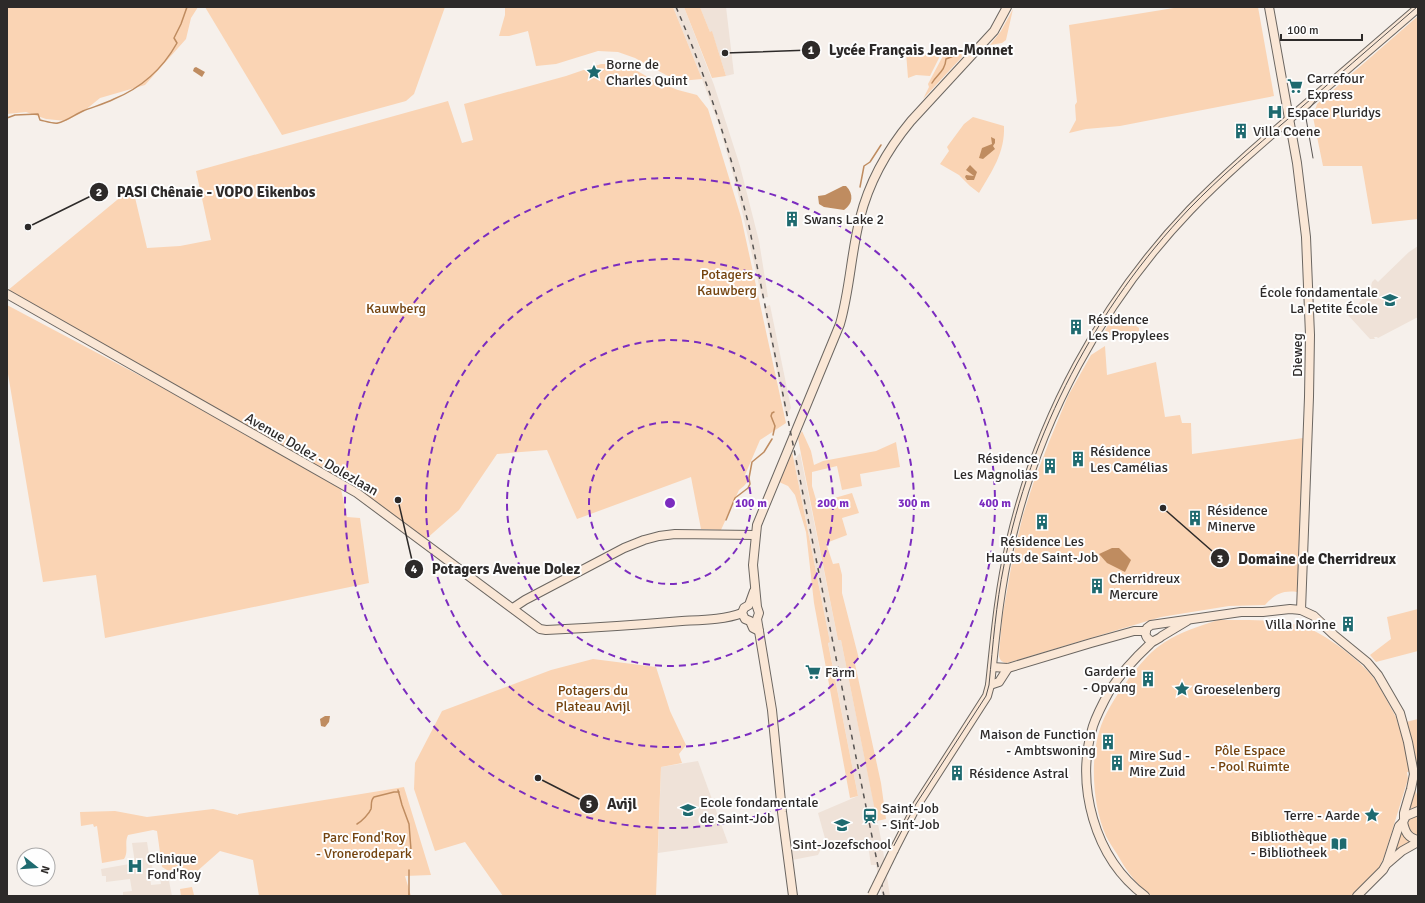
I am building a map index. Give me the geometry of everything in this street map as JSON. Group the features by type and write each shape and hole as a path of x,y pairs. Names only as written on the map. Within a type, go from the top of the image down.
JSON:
{"street":[{"path":"753,620 759,613 753,606 755,587 753,565 757,525 840,324 848,289 860,218 868,193 878,169 898,138 911,121 994,31 1007,7"},
{"name":"Dieweg","path":"1268,7 1297,163 1306,235 1310,335 1301,610"},
{"path":"872,895 917,805 984,703 990,685 1000,592 1010,542 1031,471 1051,420 1083,355 1110,311 1173,228 1220,180 1418,8"},
{"name":"Avenue Dolez - Dolezlaan","path":"7,294 357,493 540,629 546,630 642,625 735,616 742,613"},
{"path":"513,608 525,600 617,552 644,540 675,534 755,535"},
{"path":"753,606 744,608 742,613 745,619 753,620"},
{"path":"1152,641 1146,637 1146,631 1149,626 1190,620 1211,615 1241,612 1301,610 1314,616 1320,620 1334,635 1365,659 1378,675 1400,713 1418,790"},
{"path":"753,620 759,631 772,710 782,812 793,896"},
{"path":"1145,896 1128,882 1108,854 1100,839 1093,820 1089,802 1087,771 1088,750 1093,726 1111,690 1120,676 1152,641 1190,620"},
{"path":"1156,625 1160,629 1162,636"},
{"path":"992,667 1008,668 1134,631 1146,631"},
{"path":"990,685 999,682 1008,668"},
{"path":"1387,863 1418,841 1407,834 1404,820 1404,813 1414,774"},
{"path":"1357,896 1383,870 1387,863 1399,826 1409,814 1418,811"}],"shaded area":[{"path":"673,7 684,7 714,85 740,166 759,241 768,297 762,298 736,185 719,125"},
{"path":"700,7 726,7 734,74 726,76 712,32 710,32"},
{"path":"196,67 205,72 202,77 193,71"},
{"path":"991,137 995,139 993,146 995,149 983,159 979,158 982,148 992,144"},
{"path":"970,165 977,172 974,180 967,180 965,177 966,175 974,176 966,170"},
{"path":"846,186 849,189 851,196 851,202 847,208 844,210 824,207 819,204 818,196 825,195"},
{"name":"École fondamentale La Petite École","path":"1418,246 1418,317 1378,338 1374,337 1375,339 1370,339 1348,315 1370,291 1372,282 1375,279 1378,282 1409,252"},
{"path":"770,305 791,408 786,417 764,307"},
{"path":"800,453 838,640 841,640 882,844 890,896 882,896 876,865 871,865 867,839 835,846 820,847 818,855 792,860 790,848 816,845 826,842 818,813 858,796 828,642 830,642 794,460"},
{"path":"1112,548 1119,548 1131,560 1125,572 1107,563 1099,554"},
{"path":"325,716 330,716 329,722 325,727 321,726 320,719"},
{"name":"Ecole fondamentale de Saint-Job","path":"698,761 728,843 658,853 661,767"},
{"name":"Clinique Fond'Roy","path":"147,842 153,870 151,870 150,876 151,885 161,884 160,877 168,876 172,896 123,896 123,892 132,891 130,879 106,882 106,876 102,876 101,869 135,863 132,843"}],"green space":[{"path":"7,7 198,7 191,18 186,39 145,85 100,98 84,111 66,121 46,119 26,112 7,114"},
{"path":"205,7 445,7 414,94 406,101 282,135"},
{"path":"505,7 673,7 702,79 680,81 635,58 618,52 598,51 556,64 536,66 528,31 509,36 499,36 505,15"},
{"path":"684,7 700,7 710,32 712,31 726,76 712,78"},
{"path":"1180,7 1258,7 1274,96 1120,126 1086,129 1069,133 1076,120 1075,105 1077,102 1069,25"},
{"path":"1013,9 1006,40 1002,43 990,45 1001,31"},
{"path":"1418,16 1418,219 1372,224 1362,166 1323,166 1313,117 1317,104"},
{"path":"906,52 941,54 930,76 916,75 908,78"},
{"path":"945,52 961,53 962,57 923,99 929,87 928,84"},
{"name":"Kauwberg","path":"601,64 619,64 632,68 655,81 678,90 697,95 708,109 741,217 786,423 760,440 745,475 748,481 739,490 721,530 701,529 691,477 577,519 547,450 497,454 459,510 425,540 367,496 7,291 117,200 133,189 147,248 180,246 211,240 196,171 448,101 462,143 473,140 464,104 566,76"},
{"path":"973,117 1004,126 1004,136 1000,153 993,169 979,193 959,175 940,164 949,151 947,147 964,124"},
{"path":"7,305 167,390 341,489 347,517 360,518 369,583 105,638 96,575 43,582 7,368"},
{"path":"1116,313 1139,328 1139,333 1108,335 1105,330"},
{"path":"1105,346 1107,375 1156,362 1165,417 1180,415 1182,423 1191,423 1192,454 1303,438 1297,592 1279,594 1265,605 1229,606 1161,617 1007,663 1000,660 999,657 1002,618 1013,557 1023,515 1033,484 1068,396 1091,355"},
{"path":"802,431 811,451 814,465 823,461 876,451 896,442 900,467 860,474 862,486 842,490 837,466 812,472 812,486 817,503 852,493 859,513 842,518 847,535 826,543 833,564 839,563 842,575 842,593 859,659 856,660 855,664 881,783 886,819 877,821 841,640 838,640 801,454 798,438"},
{"path":"792,451 830,642 828,643 858,796 850,798 814,603 806,532 795,495 788,486 779,482"},
{"path":"1418,609 1418,651 1376,662 1370,655 1391,639 1387,617"},
{"name":"Pôle Espace - Pool Ruimte","path":"1218,620 1279,622 1299,625 1312,630 1342,648 1369,673 1383,694 1396,717 1398,724 1418,719 1418,771 1407,772 1408,779 1384,857 1378,870 1359,891 1352,896 1152,896 1132,877 1106,836 1098,812 1094,784 1094,757 1101,725 1107,712 1127,681 1154,650 1177,635"},
{"name":"Potagers du Plateau Avijl","path":"593,659 656,667 670,711 686,745 679,754 682,763 661,767 656,896 503,896 465,842 435,851 414,789 415,763 442,711 551,670"},
{"name":"Parc Fond'Roy - Vronerodepark","path":"404,787 431,875 405,876 411,896 259,896 253,860 220,851 195,873 167,870 162,867 157,831 153,830 128,835 124,859 102,863 97,826 94,827 93,824 81,826 80,812 115,811 147,817 213,809 238,815"},
{"path":"1415,790 1418,797 1418,807 1408,809"},
{"path":"1418,814 1418,837 1409,833 1408,826 1410,819"},
{"path":"1400,828 1411,841 1393,854"},
{"path":"192,887 194,895 181,896 180,889"}],"waterway":[{"path":"7,118 15,115 38,114 40,120 58,123 83,111 110,101 133,89 158,69 177,43 174,38 187,7"},
{"path":"932,83 944,67 946,59 956,55"},
{"path":"860,187 864,166 870,162 881,145"},
{"path":"773,435 775,426 771,416 774,412"},
{"path":"726,520 735,498 748,488 750,484 749,478 752,462 764,452 772,439"},
{"path":"398,790 409,824 411,850 410,859"},
{"path":"357,824 370,811 374,797 399,792"},
{"path":"409,870 409,896"}],"tram line":[{"path":"870,896 890,853 916,804 986,696 989,685 1001,580 1016,516 1031,467 1049,420 1071,374 1096,330 1125,287 1155,247 1189,209 1225,174 1417,7"},
{"path":"1313,158 1306,118 1308,110 1316,100"}],"railway":[{"path":"676,7 708,88 734,170 749,226 884,896"}],"place":[{"name":"Lycée Français Jean-Monnet","path":"725,53"},
{"name":"Borne de Charles Quint","path":"594,72"},
{"name":"Carrefour Express","path":"1295,86"},
{"name":"Espace Pluridys","path":"1275,112"},
{"name":"Villa Coene","path":"1241,131"},
{"name":"Swans Lake 2","path":"792,219"},
{"name":"PASI Chênaie - VOPO Eikenbos","path":"28,227"},
{"name":"École fondamentale La Petite École","path":"1390,300"},
{"name":"Résidence Les Propylees","path":"1076,327"},
{"name":"Résidence Les Camélias","path":"1078,459"},
{"name":"Résidence Les Magnolias","path":"1050,466"},
{"name":"Potagers Avenue Dolez","path":"398,500"},
{"name":"Domaine de Cherridreux","path":"1163,508"},
{"name":"Résidence Minerve","path":"1195,518"},
{"name":"Résidence Les Hauts de Saint-Job","path":"1042,522"},
{"name":"Cherridreux Mercure","path":"1097,586"},
{"name":"Villa Norine","path":"1348,624"},
{"name":"Färm","path":"813,672"},
{"name":"Garderie - Opvang","path":"1148,679"},
{"name":"Groeselenberg","path":"1182,689"},
{"name":"Maison de Function - Ambtswoning","path":"1108,742"},
{"name":"Mire Sud - Mire Zuid","path":"1117,763"},
{"name":"Résidence Astral","path":"957,773"},
{"name":"Avijl","path":"538,778"},
{"name":"Ecole fondamentale de Saint-Job","path":"688,810"},
{"name":"Terre - Aarde","path":"1372,815"},
{"name":"Saint-Job - Sint-Job","path":"870,816"},
{"name":"Sint-Jozefschool","path":"842,825"},
{"name":"Bibliothèque - Bibliotheek","path":"1339,844"},
{"name":"Clinique Fond'Roy","path":"135,866"}],"park label":[{"name":"Potagers Kauwberg","path":"727,282"}]}
